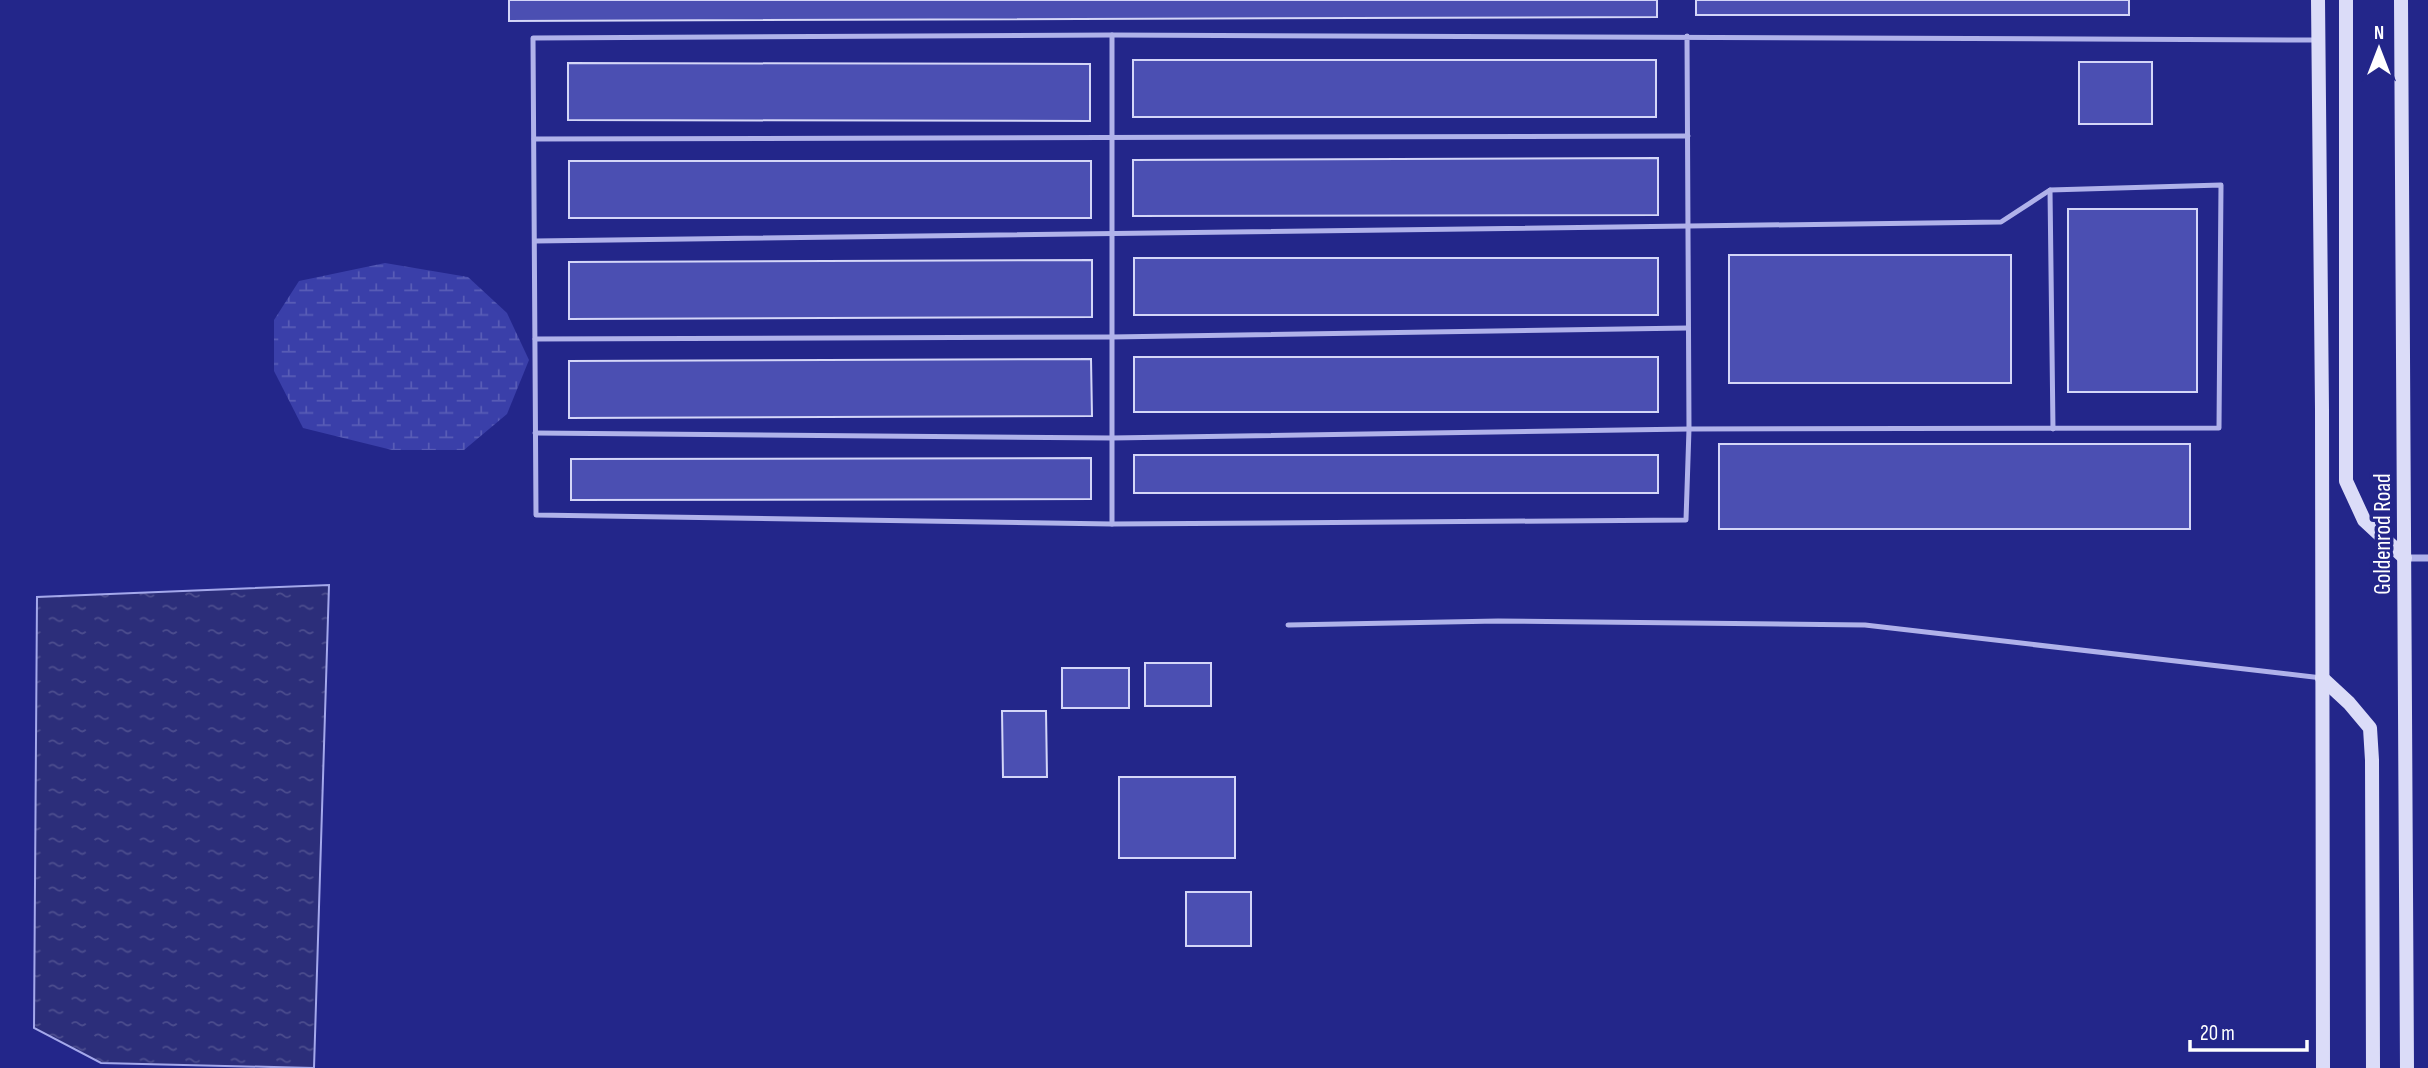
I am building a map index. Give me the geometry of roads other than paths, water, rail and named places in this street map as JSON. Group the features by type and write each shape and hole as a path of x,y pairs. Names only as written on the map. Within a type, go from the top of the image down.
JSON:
{"main road":[{"path":"2318,0 2323,1068"},
{"path":"2346,0 2346,481 2364,520 2405,558"},
{"name":"Goldenrod Road","path":"2401,0 2407,1068"},
{"path":"2322,678 2370,729 2373,1068"}],"street":[{"path":"2405,558 2428,558"}],"lane":[{"path":"1687,36 1689,429 1686,520 1112,524 536,515 533,38 1112,35 1687,36 2319,40"},
{"path":"1112,35 1112,524"},
{"path":"534,139 1688,136"},
{"path":"534,241 2001,222 2050,190 2221,185 2219,428 1689,429 1112,438 535,433"},
{"path":"2050,190 2053,429"},
{"path":"534,339 1111,337 1688,328"},
{"path":"1288,625 1498,621 1865,625 2322,678"}],"water":[{"path":"329,585 314,1068 101,1063 34,1028 37,597"}]}
